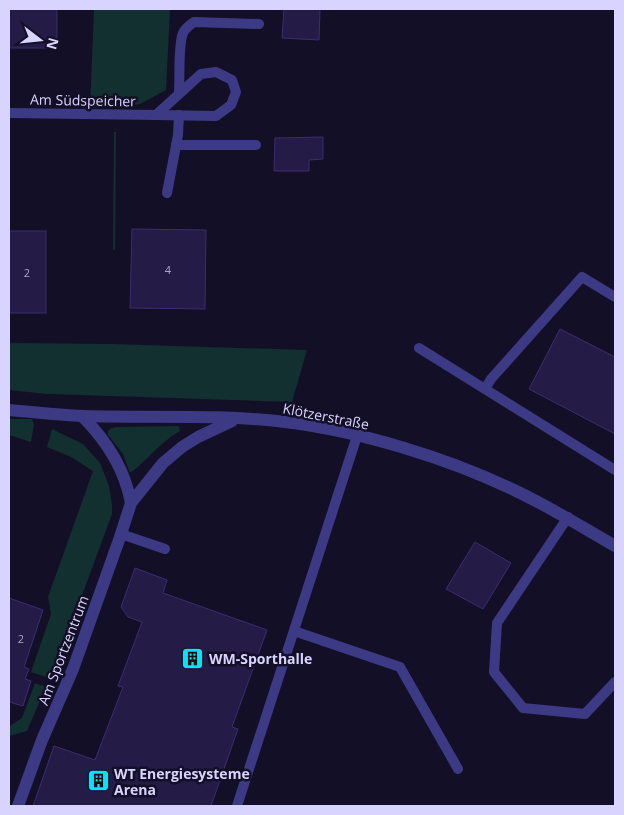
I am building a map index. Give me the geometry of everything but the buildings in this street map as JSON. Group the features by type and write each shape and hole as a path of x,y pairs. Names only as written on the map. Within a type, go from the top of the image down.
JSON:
{"street":[{"name":"Klötzerstraße","path":"9,410 82,416 185,416 284,422 357,436 399,447 515,490 615,546"},
{"path":"82,416 92,426 114,457 125,480 131,503"},
{"name":"Am Sportzentrum","path":"18,806 42,740 73,669 131,503 163,463 182,447 217,427 237,419"}],"lane":[{"path":"179,92 181,40 184,31 189,25 194,22 259,24"},
{"name":"Am Südspeicher","path":"9,113 216,116 232,105 236,92 232,80 216,72 200,74 156,115"},
{"path":"167,193 179,115"},
{"path":"176,144 256,145"},
{"path":"485,389 582,277 615,297"},
{"path":"419,348 615,470"},
{"path":"237,806 357,436"},
{"path":"568,518 497,623 494,672 524,708 585,714 615,682"},
{"path":"121,534 165,549"},
{"path":"294,631 400,667 458,768"}],"green space":[{"path":"94,9 170,9 166,90 140,104 118,108 90,108"},
{"path":"114,132 116,132 115,250 113,249"},
{"path":"9,343 307,350 292,402 47,394 9,390"},
{"path":"9,419 32,419 34,424 31,442 9,435"},
{"path":"179,426 180,431 166,440 130,473 123,454 108,435 108,431 111,428 116,427"},
{"path":"52,429 83,444 100,463 109,486 112,514 51,679 31,672 51,614 48,597 93,471 71,457 47,447"},
{"path":"35,683 46,687 27,731 9,736 10,726 22,718"}],"place":[{"name":"WM-Sporthalle","path":"193,658"},
{"name":"WT Energiesysteme Arena","path":"98,781"}]}
